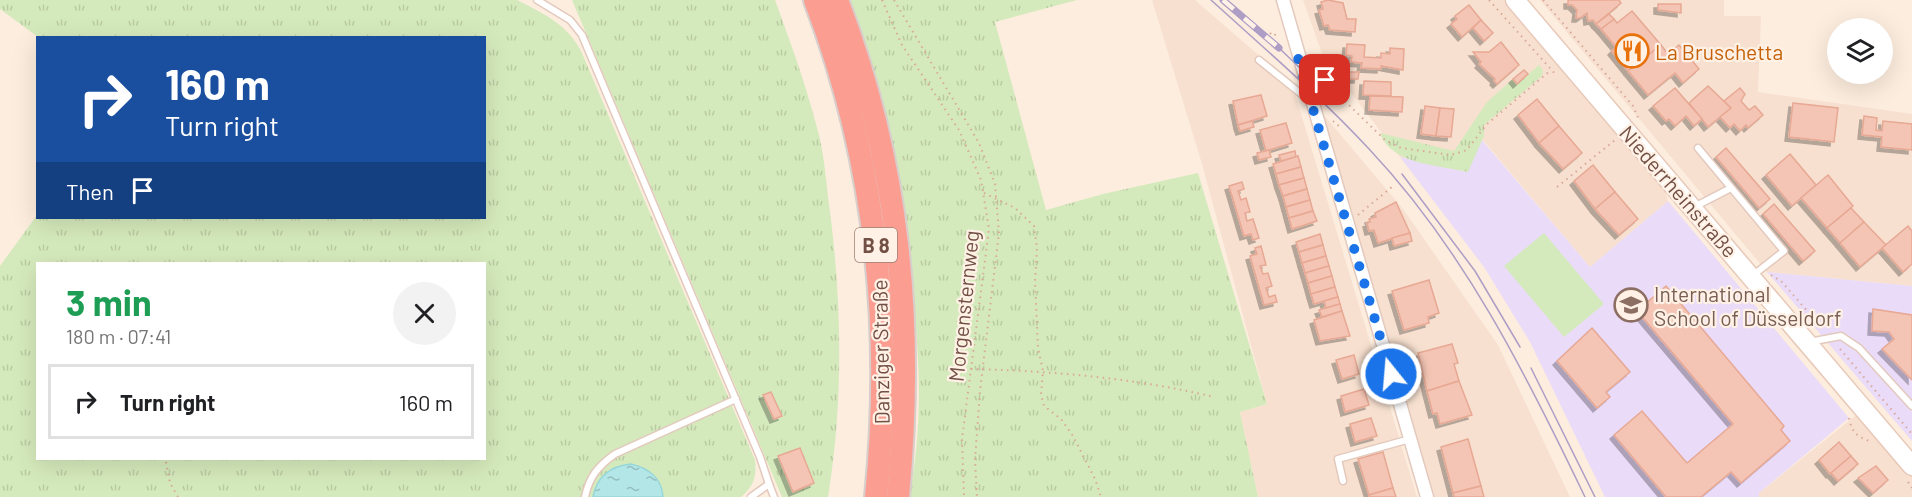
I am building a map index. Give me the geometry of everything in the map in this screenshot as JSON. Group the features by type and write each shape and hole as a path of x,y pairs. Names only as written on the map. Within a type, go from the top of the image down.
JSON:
{"highway":[{"name":"Danziger Straße","path":"815,0 832,46 858,138 875,231 883,328 883,427 876,497"},
{"name":"Danziger Straße","path":"837,0 853,40 879,134 897,229 906,327 905,429 898,497"}],"main road":[{"name":"Niederrheinstraße","path":"1515,0 1565,58 1633,126 1693,207 1912,466"}],"street":[{"path":"1283,0 1426,497"}],"lane":[{"path":"537,0 570,20 582,34 736,399 774,497"},
{"path":"1259,60 1313,104"},
{"path":"1698,148 1784,251 1752,276"},
{"path":"1693,207 1731,188"},
{"path":"1809,342 1842,336 1859,348 1912,406"},
{"path":"585,497 588,482 598,467 615,454 736,399"},
{"path":"1343,481 1338,459 1410,439"},
{"path":"751,497 769,484"}],"path":[{"name":"Morgensternweg","path":"882,0 902,45 959,130 981,180 989,229 962,440 964,497"},
{"path":"894,0 979,143 995,184 999,233 982,369 975,460 977,497"},
{"path":"1543,0 1633,106 1633,126 1557,186"},
{"path":"1298,58 1336,89 1385,140 1401,148 1451,155 1467,150 1486,125 1565,58"},
{"path":"1334,121 1340,127"},
{"path":"1346,223 1393,186"},
{"path":"983,193 1015,208 1034,226 1038,348 1042,371 1041,394 1044,406 1061,419 1073,436 1095,479 1101,497"},
{"path":"1839,347 1912,434"},
{"path":"971,369 1042,371 1174,387 1214,397"},
{"path":"166,462 170,483 178,497"}],"shaded area":[{"path":"1152,0 1195,0 1292,84 1417,497 1258,497 1240,412 1267,404 1202,164"},
{"path":"1303,0 1506,0 1663,182 1668,201 1590,267 1483,140 1468,172 1400,157 1323,56"},
{"path":"1540,0 1724,0 1724,16 1761,16 1758,92 1912,114 1912,286 1767,272"},
{"path":"1323,114 1403,209 1498,345 1570,497 1434,497"},
{"name":"International School of Düsseldorf","path":"1482,140 1590,267 1668,201 1849,418 1759,493 1759,497 1605,497 1530,342 1484,267 1400,157 1467,172"},
{"name":"International School of Düsseldorf","path":"1767,272 1912,286 1912,441"},
{"path":"1860,412 1912,476 1912,497 1759,497 1759,493"}],"green space":[{"path":"0,0 517,0 546,15 570,34 582,53 755,460 755,476 752,485 741,497 0,497 0,266 36,216 36,219 486,219 486,36 37,36 0,9"},
{"path":"572,0 775,0 820,139 833,234 838,309 839,385 828,497 782,497"},
{"path":"848,0 1077,0 995,22 1046,210 1103,194 1198,173 1267,404 1240,412 1258,497 909,497 917,435 919,373 914,310 905,247 892,184"},
{"path":"1539,65 1543,70 1542,76 1484,125 1484,136 1468,172 1405,158 1386,144 1380,133 1454,151 1487,102 1513,79 1517,84"},
{"path":"1544,233 1604,304 1564,337 1504,266"}],"water":[{"path":"631,464 643,468 657,479 663,497 593,497 598,483 606,473 617,467"}],"building":[{"path":"1328,0 1343,3 1347,19 1356,19 1355,32 1330,30 1328,25 1324,26 1319,10 1323,9 1321,2"},
{"path":"1568,0 1619,0 1621,3 1596,24 1593,20 1588,21 1587,13 1576,18 1577,10 1572,5 1568,5"},
{"path":"1658,4 1681,4 1681,13 1658,10"},
{"path":"1469,5 1481,20 1462,37 1451,24 1457,19 1455,16"},
{"path":"1632,11 1661,45 1628,71 1612,51 1616,47 1601,29 1614,19 1617,23"},
{"path":"1609,14 1614,19 1601,29 1596,24"},
{"path":"1481,20 1493,33 1484,41 1473,28"},
{"path":"1501,42 1519,65 1497,84 1495,79 1479,64 1481,62 1473,52 1489,52"},
{"path":"1347,44 1365,45 1364,57 1381,58 1381,53 1390,54 1390,48 1404,49 1403,70 1381,66 1381,69 1361,68 1362,63 1351,62 1352,56 1346,55"},
{"path":"1661,45 1668,54 1679,45 1699,69 1683,83 1675,73 1648,95 1628,71"},
{"path":"1524,70 1528,74 1517,84 1513,79"},
{"path":"1344,72 1359,72 1358,79 1344,79"},
{"path":"1364,81 1391,82 1391,96 1363,95"},
{"path":"1708,86 1731,108 1708,127 1689,103"},
{"path":"1675,88 1702,119 1694,126 1686,116 1675,126 1669,119 1666,121 1653,106"},
{"path":"1740,88 1745,94 1741,101 1749,110 1755,106 1763,115 1748,128 1746,125 1740,131 1734,124 1730,128 1720,117 1731,108 1724,101"},
{"path":"1261,95 1267,116 1238,125 1233,101"},
{"path":"1370,96 1403,97 1402,112 1369,110"},
{"path":"1537,99 1559,126 1539,143 1518,115"},
{"path":"1793,103 1838,108 1834,142 1789,137"},
{"path":"1425,106 1440,108 1436,136 1421,134"},
{"path":"1440,108 1454,109 1451,137 1436,136"},
{"path":"1864,116 1877,118 1876,130 1882,131 1883,121 1912,124 1912,150 1881,147 1882,137 1862,135"},
{"path":"1252,121 1254,127 1240,131 1238,125"},
{"path":"1286,123 1292,143 1266,151 1260,130"},
{"path":"1559,126 1582,153 1563,169 1539,143"},
{"path":"1726,148 1770,199 1759,208 1716,157"},
{"path":"1269,150 1271,157 1259,160 1257,153"},
{"path":"1295,151 1296,157 1281,161 1279,155"},
{"path":"1790,154 1816,185 1792,206 1766,175"},
{"path":"1298,156 1301,167 1276,174 1273,164"},
{"path":"1593,165 1615,192 1595,209 1574,181"},
{"path":"1301,167 1304,178 1279,185 1276,174"},
{"path":"1828,175 1853,206 1827,228 1801,198"},
{"path":"1304,178 1307,189 1283,196 1279,185"},
{"path":"1242,182 1244,189 1238,191 1241,200 1246,198 1250,212 1245,213 1247,221 1253,219 1259,238 1253,240 1251,234 1244,236 1229,186"},
{"path":"1307,189 1310,200 1286,207 1283,196"},
{"path":"1615,192 1638,219 1619,235 1595,209"},
{"path":"1310,200 1313,211 1289,218 1286,207"},
{"path":"1396,202 1410,233 1378,243 1374,230 1369,231 1367,223 1370,222 1369,219 1376,217 1375,213"},
{"path":"1774,204 1815,251 1803,261 1763,214"},
{"path":"1851,208 1864,222 1840,243 1827,228"},
{"path":"1313,211 1317,221 1292,229 1289,218"},
{"path":"1864,222 1886,245 1860,267 1840,243"},
{"path":"1908,226 1912,231 1912,264 1903,272 1882,248"},
{"path":"1410,233 1412,241 1394,246 1392,238"},
{"path":"1320,234 1323,245 1299,252 1296,242"},
{"path":"1323,245 1326,256 1302,263 1299,252"},
{"path":"1261,246 1266,265 1260,266 1263,274 1268,273 1272,286 1266,288 1269,297 1275,295 1277,302 1264,305 1250,256 1257,254 1255,248"},
{"path":"1326,256 1329,266 1305,273 1302,263"},
{"path":"1329,266 1332,276 1308,283 1305,273"},
{"path":"1332,276 1335,287 1311,294 1308,283"},
{"path":"1429,280 1439,313 1428,317 1429,323 1404,330 1392,291"},
{"path":"1666,286 1784,426 1781,430 1790,441 1741,483 1731,472 1701,497 1666,497 1614,435 1642,411 1687,463 1733,424 1637,311"},
{"path":"1335,287 1338,297 1314,304 1311,294"},
{"path":"1338,297 1340,304 1326,308 1324,301"},
{"path":"1340,304 1342,311 1322,317 1319,310"},
{"path":"1873,309 1912,315 1912,380 1882,349 1894,339 1889,332 1872,331"},
{"path":"1342,311 1350,336 1320,341 1314,320"},
{"path":"1592,328 1630,372 1606,392 1610,397 1597,408 1557,361"},
{"path":"1452,344 1458,363 1454,364 1459,381 1427,391 1418,353"},
{"path":"1354,355 1359,374 1342,379 1336,360"},
{"path":"1459,381 1472,415 1440,424 1437,413 1433,414 1427,391"},
{"path":"1364,389 1369,405 1345,412 1341,396"},
{"path":"771,392 782,416 774,419 763,395"},
{"path":"1371,418 1377,436 1355,442 1350,424"},
{"path":"1468,439 1481,486 1453,493 1441,447"},
{"path":"1839,442 1851,456 1830,474 1819,460"},
{"path":"800,448 814,483 793,492 778,456"},
{"path":"1383,452 1393,488 1369,495 1358,459"},
{"path":"1851,456 1858,464 1838,481 1831,473"},
{"path":"1876,466 1888,480 1873,493 1858,478"},
{"path":"1481,486 1484,497 1454,497 1453,493"},
{"path":"1393,488 1396,497 1369,497 1369,495"}],"tram line":[{"path":"1211,0 1351,130 1404,189 1435,229 1491,315 1540,405 1585,497"},
{"path":"1279,48 1322,89"},
{"path":"1402,174 1475,271 1520,347"},
{"path":"1531,368 1595,497"}],"railway":[{"path":"1223,0 1279,48"}],"place":[{"name":"La Bruschetta","path":"1632,51"},
{"name":"International School of Düsseldorf","path":"1631,305"}],"route":[{"path":"1325,80 1298,58 1391,374"}]}
